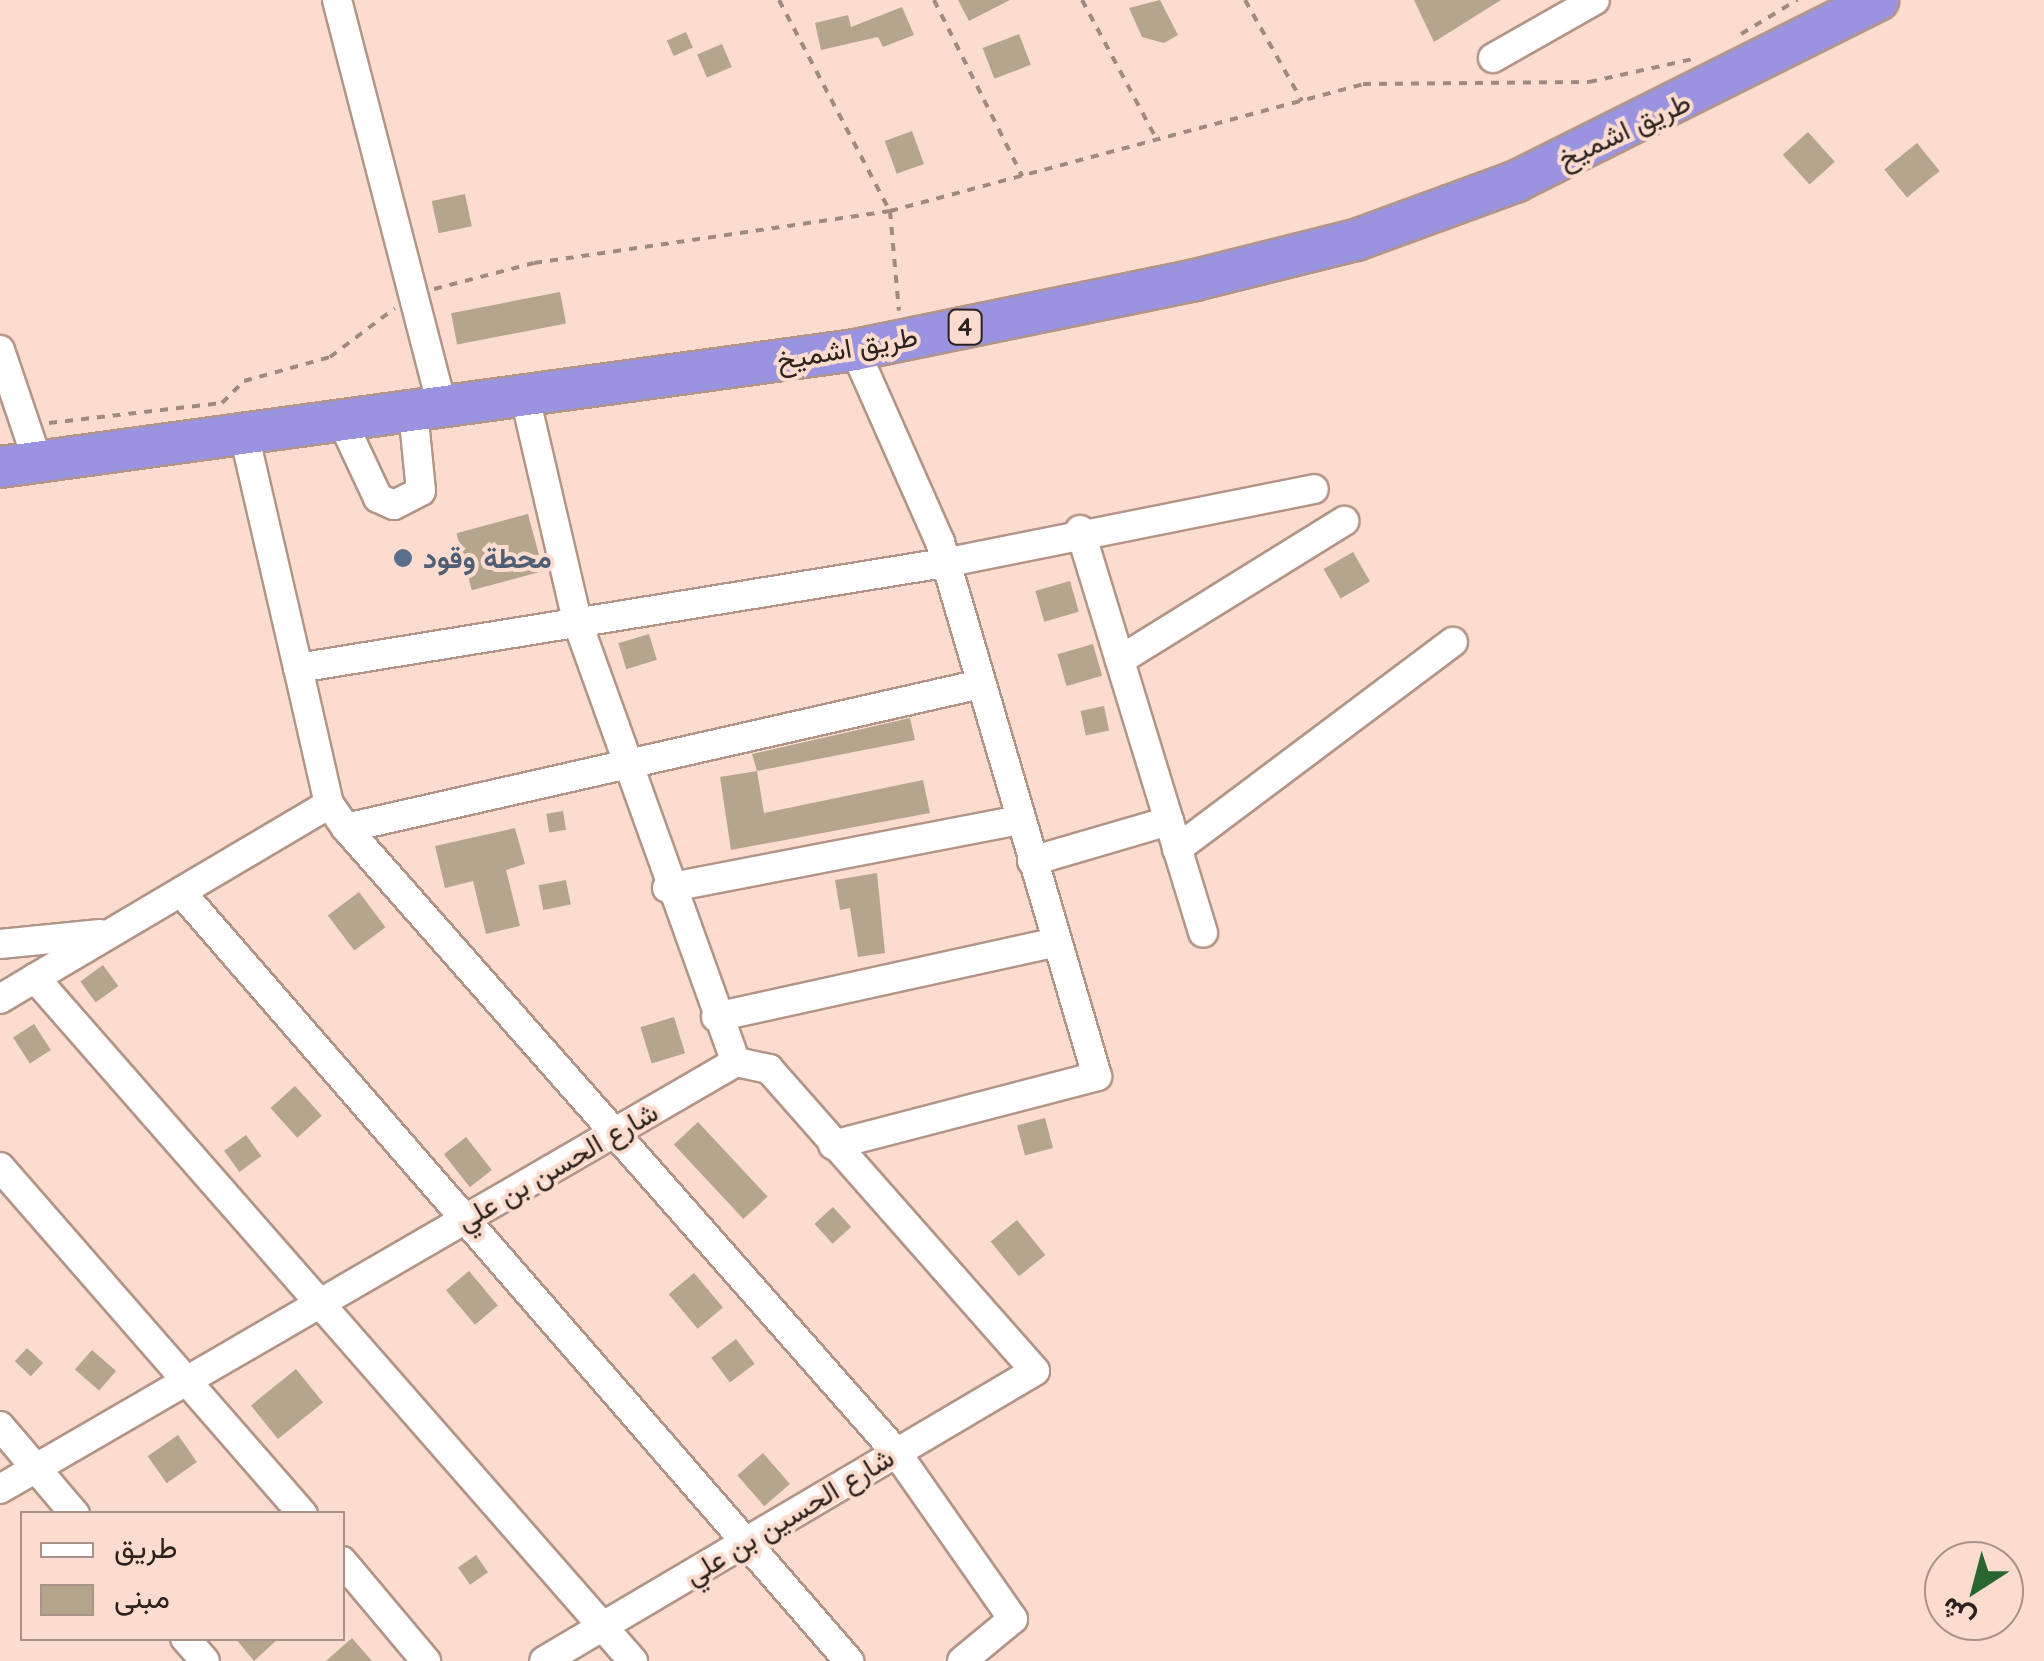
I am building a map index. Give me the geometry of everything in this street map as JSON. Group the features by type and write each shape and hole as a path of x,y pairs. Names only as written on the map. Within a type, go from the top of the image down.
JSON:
{"highway":[{"name":"طريق اشميخ","path":"21,452 244,434 855,350 1195,280 1448,208 1679,105 1878,0"}],"street":[{"path":"337,0 413,294 428,409 421,491 394,505 378,498 342,421"},
{"path":"1493,58 1576,5"},
{"path":"0,350 21,452"},
{"path":"525,397 577,621 628,762 667,888 716,1017 736,1062 769,1070 833,1145 1097,1076 944,563 855,350"},
{"path":"244,434 329,804 346,828 896,1452 1013,1619 962,1661"},
{"path":"298,668 944,563 1080,530 1314,489"},
{"path":"1120,660 1344,521"},
{"path":"1080,530 1203,933"},
{"path":"1178,850 1453,642"},
{"path":"346,828 980,684"},
{"path":"0,999 329,804"},
{"path":"667,888 1020,820"},
{"path":"1032,861 1169,822"},
{"path":"181,892 468,1217 850,1661"},
{"path":"0,944 107,934"},
{"path":"716,1017 1056,942"},
{"path":"35,978 632,1661"},
{"name":"شارع الحسن بن علي","path":"0,1489 736,1062"},
{"name":"شارع الحسين بن علي","path":"544,1661 1035,1372 833,1145"},
{"path":"0,1167 190,1378 301,1511"},
{"path":"0,1426 73,1511"},
{"path":"345,1565 426,1661"},
{"path":"187,1641 204,1661"}],"path":[{"path":"779,0 890,211 899,340"},
{"path":"934,0 1022,176"},
{"path":"1082,0 1157,140"},
{"path":"1245,0 1302,101"},
{"path":"1737,37 1796,0"},
{"path":"21,452 222,403 244,381 330,357 413,294 534,264 890,211 1364,84 1589,82 1707,55"}],"building":[{"path":"958,0 1010,0 969,21"},
{"path":"1160,0 1178,35 1164,43 1142,37 1129,8"},
{"path":"1414,0 1501,0 1434,42"},
{"path":"902,7 914,35 883,47 878,37 821,50 815,23 848,15 851,27"},
{"path":"686,32 693,48 674,56 667,41"},
{"path":"1019,34 1031,65 994,79 983,48"},
{"path":"722,44 732,67 707,78 697,55"},
{"path":"912,131 924,164 897,174 885,141"},
{"path":"1808,132 1835,162 1809,184 1783,155"},
{"path":"1917,143 1940,171 1907,197 1884,169"},
{"path":"465,194 472,226 439,233 432,201"},
{"path":"560,292 566,323 457,345 451,313"},
{"path":"528,514 543,571 472,590 457,533"},
{"path":"1353,552 1370,581 1341,598 1324,569"},
{"path":"1070,581 1079,612 1044,622 1035,591"},
{"path":"649,634 657,660 626,669 618,643"},
{"path":"1093,644 1102,676 1067,686 1057,654"},
{"path":"1104,706 1109,730 1086,735 1081,711"},
{"path":"910,718 915,740 757,771 752,754"},
{"path":"757,771 764,813 923,780 930,813 731,850 720,777"},
{"path":"563,811 566,830 549,832 546,814"},
{"path":"515,828 525,864 506,870 520,926 486,934 473,881 445,888 435,846"},
{"path":"877,873 885,953 858,957 850,908 840,910 835,880"},
{"path":"566,880 571,905 543,910 539,885"},
{"path":"359,892 385,927 354,951 328,915"},
{"path":"103,965 118,986 96,1002 80,981"},
{"path":"674,1017 685,1053 652,1064 641,1027"},
{"path":"34,1024 51,1050 30,1064 13,1038"},
{"path":"295,1086 322,1116 297,1138 270,1108"},
{"path":"1045,1118 1053,1148 1025,1155 1017,1126"},
{"path":"698,1122 768,1197 743,1219 674,1145"},
{"path":"246,1135 261,1156 239,1172 224,1151"},
{"path":"466,1137 492,1170 470,1187 444,1154"},
{"path":"833,1207 851,1227 832,1244 814,1224"},
{"path":"1017,1220 1045,1255 1019,1276 991,1241"},
{"path":"469,1271 498,1305 475,1325 446,1290"},
{"path":"694,1273 723,1307 698,1329 669,1294"},
{"path":"736,1339 755,1364 730,1382 711,1358"},
{"path":"27,1348 43,1363 31,1376 15,1361"},
{"path":"92,1350 116,1371 99,1391 75,1370"},
{"path":"296,1369 323,1402 278,1439 251,1406"},
{"path":"178,1435 197,1462 167,1483 148,1456"},
{"path":"763,1453 790,1484 764,1506 737,1475"},
{"path":"476,1555 488,1572 470,1585 458,1568"},
{"path":"352,1638 372,1661 326,1661"},
{"path":"237,1641 276,1641 254,1661"}],"place":[{"name":"محطة وقود","path":"403,558"}]}
